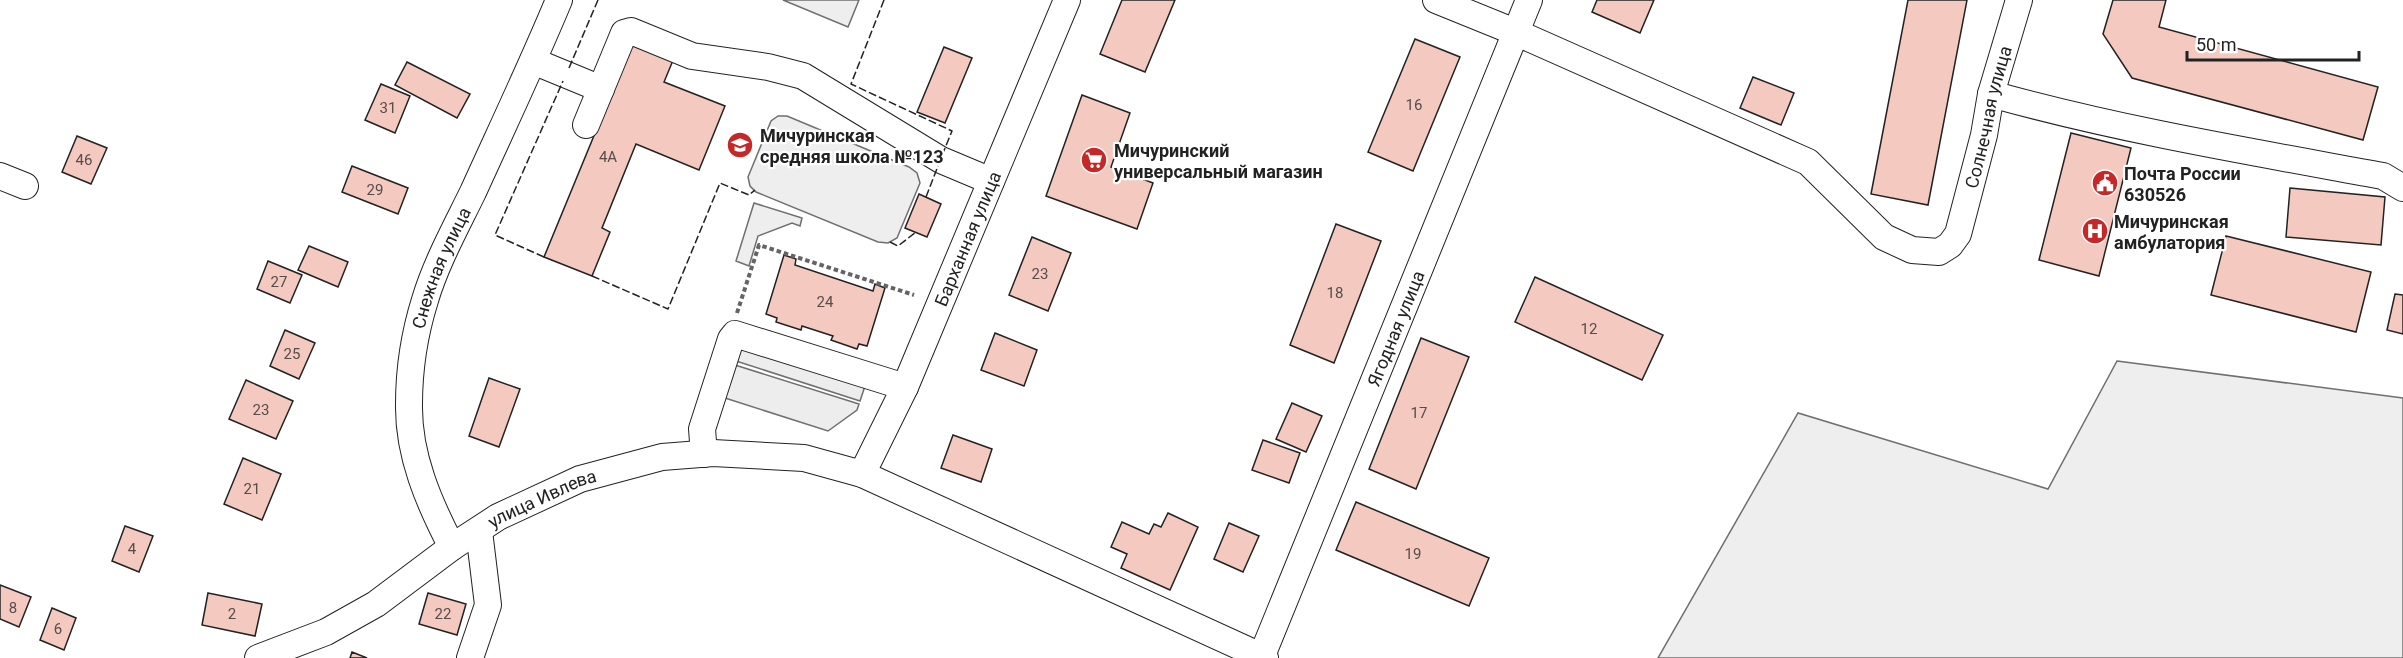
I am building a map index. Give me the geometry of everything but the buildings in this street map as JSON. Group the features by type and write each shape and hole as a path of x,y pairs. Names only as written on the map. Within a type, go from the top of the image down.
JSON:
{"street":[{"name":"Снежная улица","path":"452,547 429,504 413,445 409,404 414,351 425,300 445,250 559,0"},
{"name":"Барханная улица","path":"862,474 905,387 1067,0"},
{"path":"1436,0 1515,32"},
{"name":"Ягодная улица","path":"1262,657 1529,0"},
{"name":"Солнечная улица","path":"1515,32 1808,162 1884,237 1912,250 1939,252 1950,245 1958,234 1984,135 1991,94 2019,0"},
{"path":"586,125 624,33 632,31 692,56 768,67 803,76 940,160 991,181"},
{"path":"532,61 601,90"},
{"path":"1991,94 2070,116 2145,132 2383,176 2403,188"},
{"path":"0,176 26,186"},
{"path":"704,454 702,429 731,339 735,334 905,387"},
{"name":"улица Ивлева","path":"258,658 326,632 376,604 452,547 498,517 580,479 662,457 704,454 804,458 862,474 1262,657"},
{"path":"470,658 488,604 479,531"}],"path":[{"path":"735,334 735,319 759,245 914,295"}],"shaded area":[{"path":"783,0 859,0 848,27"},
{"path":"778,116 787,116 909,167 917,173 920,183 897,238 888,243 878,242 756,192 750,186 748,177 771,121"},
{"path":"754,203 802,218 800,226 792,223 758,236 749,266 736,261"},
{"path":"741,346 865,386 860,401 736,361"},
{"path":"2117,361 2403,398 2403,658 1658,658 1798,413 2048,489"},
{"path":"735,365 859,404 857,410 828,431 725,398"}],"fence":[{"path":"569,68 598,0"},
{"path":"884,0 851,84 952,131 943,153"},
{"path":"544,257 495,235 563,81"},
{"path":"926,197 938,166"},
{"path":"592,276 668,309 720,183 749,195 755,190"},
{"path":"890,242 898,246 916,232"}],"place":[{"name":"Мичуринская средняя школа №123","path":"740,145"},
{"name":"Мичуринский универсальный магазин","path":"1094,160"},
{"name":"Почта России 630526","path":"2105,183"},
{"name":"Мичуринская амбулатория","path":"2095,231"}]}
